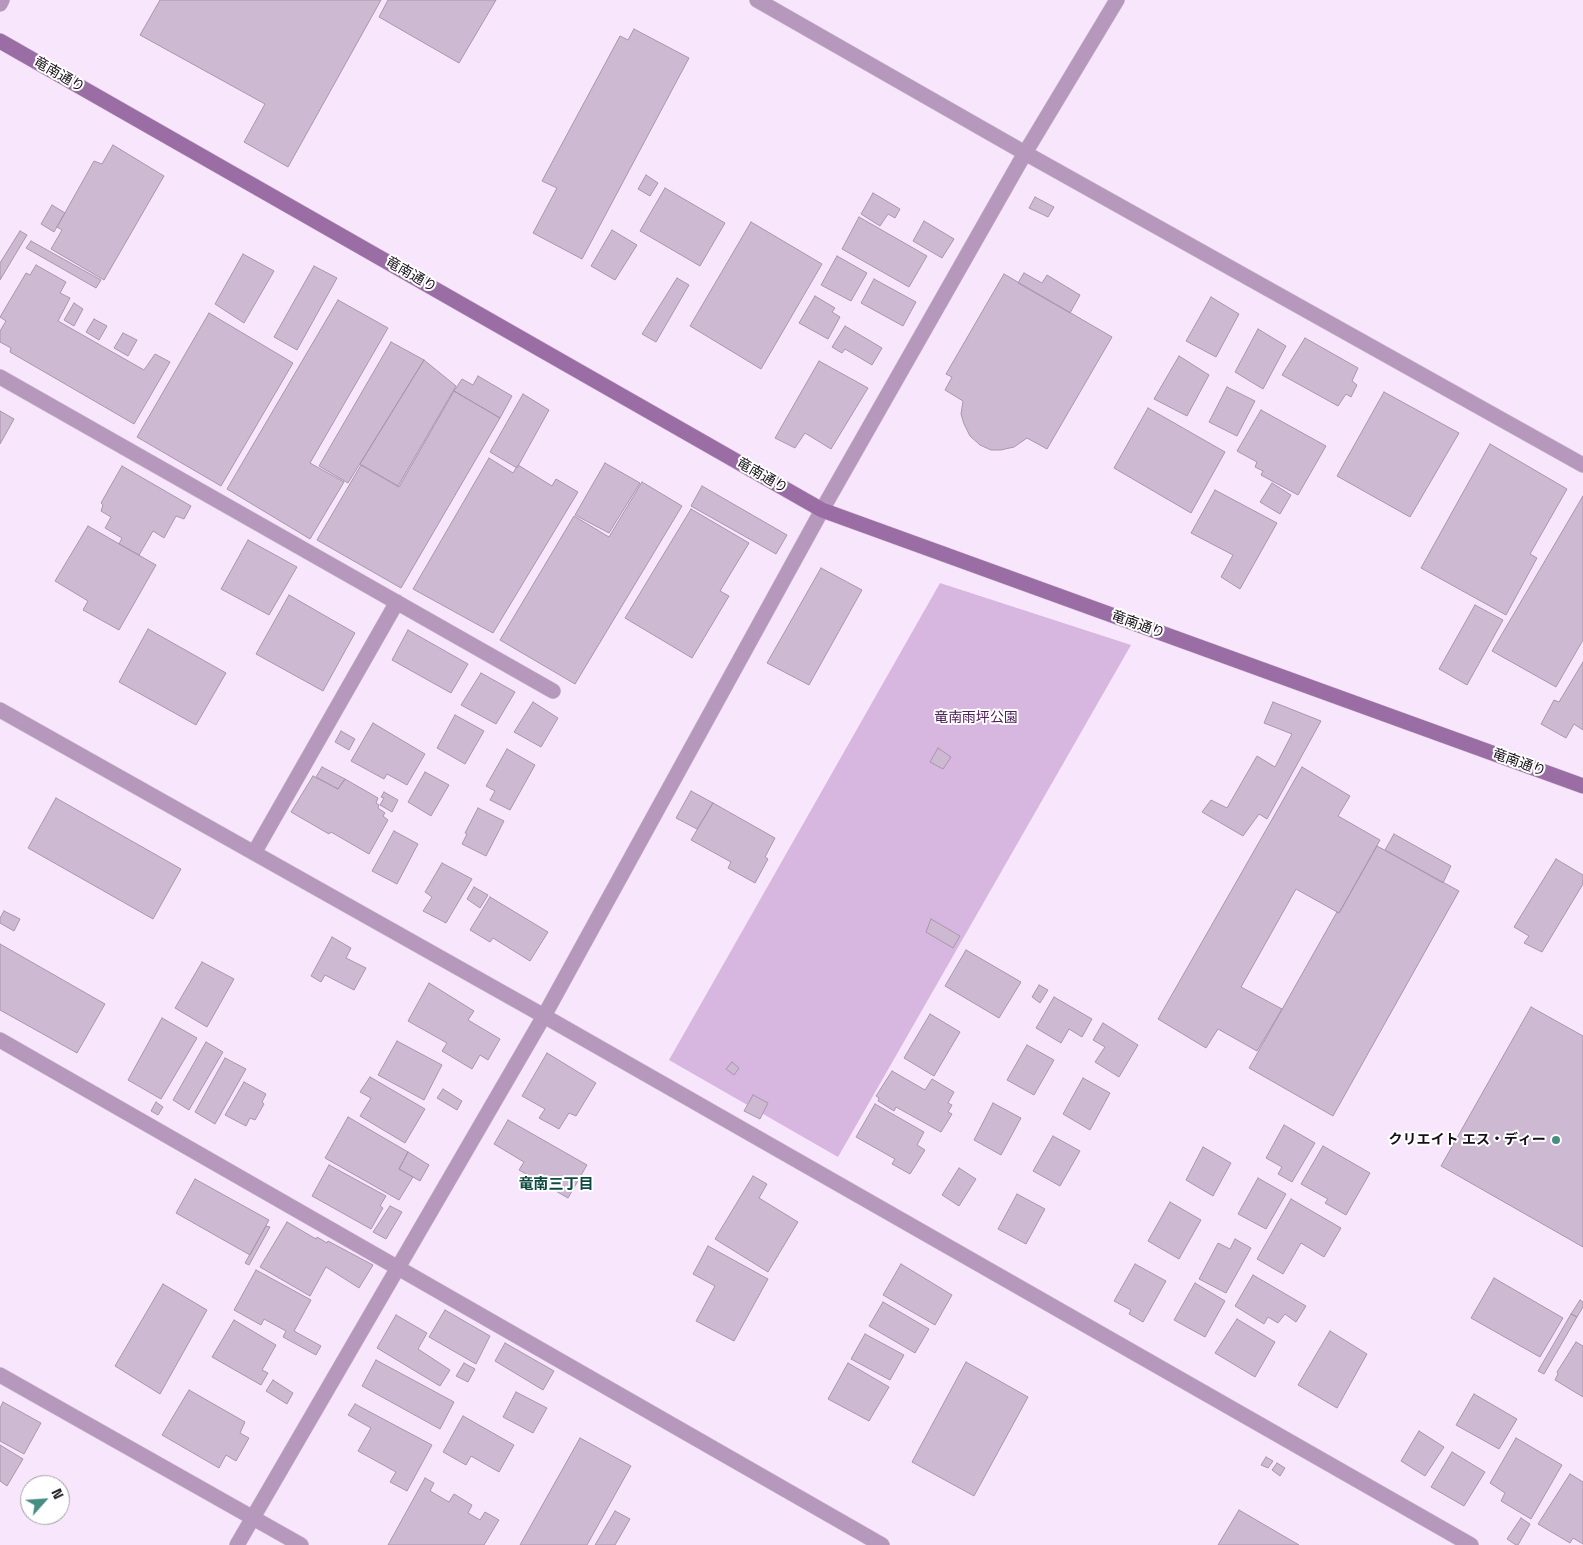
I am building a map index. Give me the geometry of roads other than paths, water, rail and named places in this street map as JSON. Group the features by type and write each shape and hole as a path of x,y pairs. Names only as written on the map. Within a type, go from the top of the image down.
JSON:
{"street":[{"path":"0,4 2,0"},
{"path":"757,0 1025,153 1583,465"},
{"path":"237,1545 544,1016 822,510 1025,153 1117,0"},
{"name":"竜南通り","path":"0,41 822,510 1583,786"},
{"path":"0,377 553,691"},
{"path":"254,853 397,602"},
{"path":"0,710 544,1016 1471,1545"},
{"path":"0,1040 882,1545"},
{"path":"0,1375 300,1545"}],"place":[{"name":"クリエイト エス・ディー","path":"1556,1140"}],"district":[{"name":"竜南三丁目","path":"556,1185"}],"park label":[{"name":"竜南雨坪公園","path":"976,718"}]}
